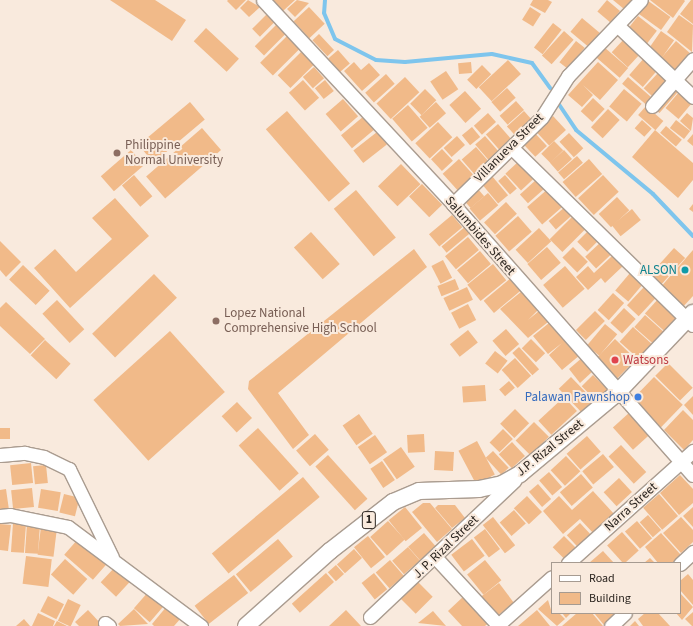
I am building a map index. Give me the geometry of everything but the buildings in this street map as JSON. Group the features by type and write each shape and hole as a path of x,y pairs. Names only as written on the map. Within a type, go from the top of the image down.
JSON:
{"main road":[{"name":"J.P. Rizal Street","path":"246,626 330,551 393,502 418,491 479,489 502,484 520,474 618,392 691,319"}],"street":[{"name":"Salumbides Street","path":"263,0 453,204 693,475"},
{"name":"Villanueva Street","path":"453,204 542,117 568,76 619,27 641,0"},
{"path":"619,27 674,81 693,97"},
{"path":"652,106 693,58"},
{"path":"512,148 691,319"},
{"name":"Narra Street","path":"569,562 693,451"},
{"path":"0,455 25,453 44,457 69,469 113,560"},
{"name":"J. P. Rizal Street","path":"370,617 436,558 520,474"},
{"path":"0,516 10,515 68,527 201,626"},
{"path":"681,563 693,552"},
{"path":"436,558 498,626 551,578"},
{"path":"611,626 624,614"}],"waterway":[{"path":"325,0 324,13 335,39 376,60 405,62 492,54 532,63 550,88"},
{"path":"556,100 576,130 653,194 693,236"}],"place":[{"name":"Philippine Normal University","path":"117,153"},
{"name":"ALSON","path":"685,270"},
{"name":"Lopez National Comprehensive High School","path":"216,321"},
{"name":"Watsons","path":"615,360"},
{"name":"Palawan Pawnshop","path":"638,397"}]}
